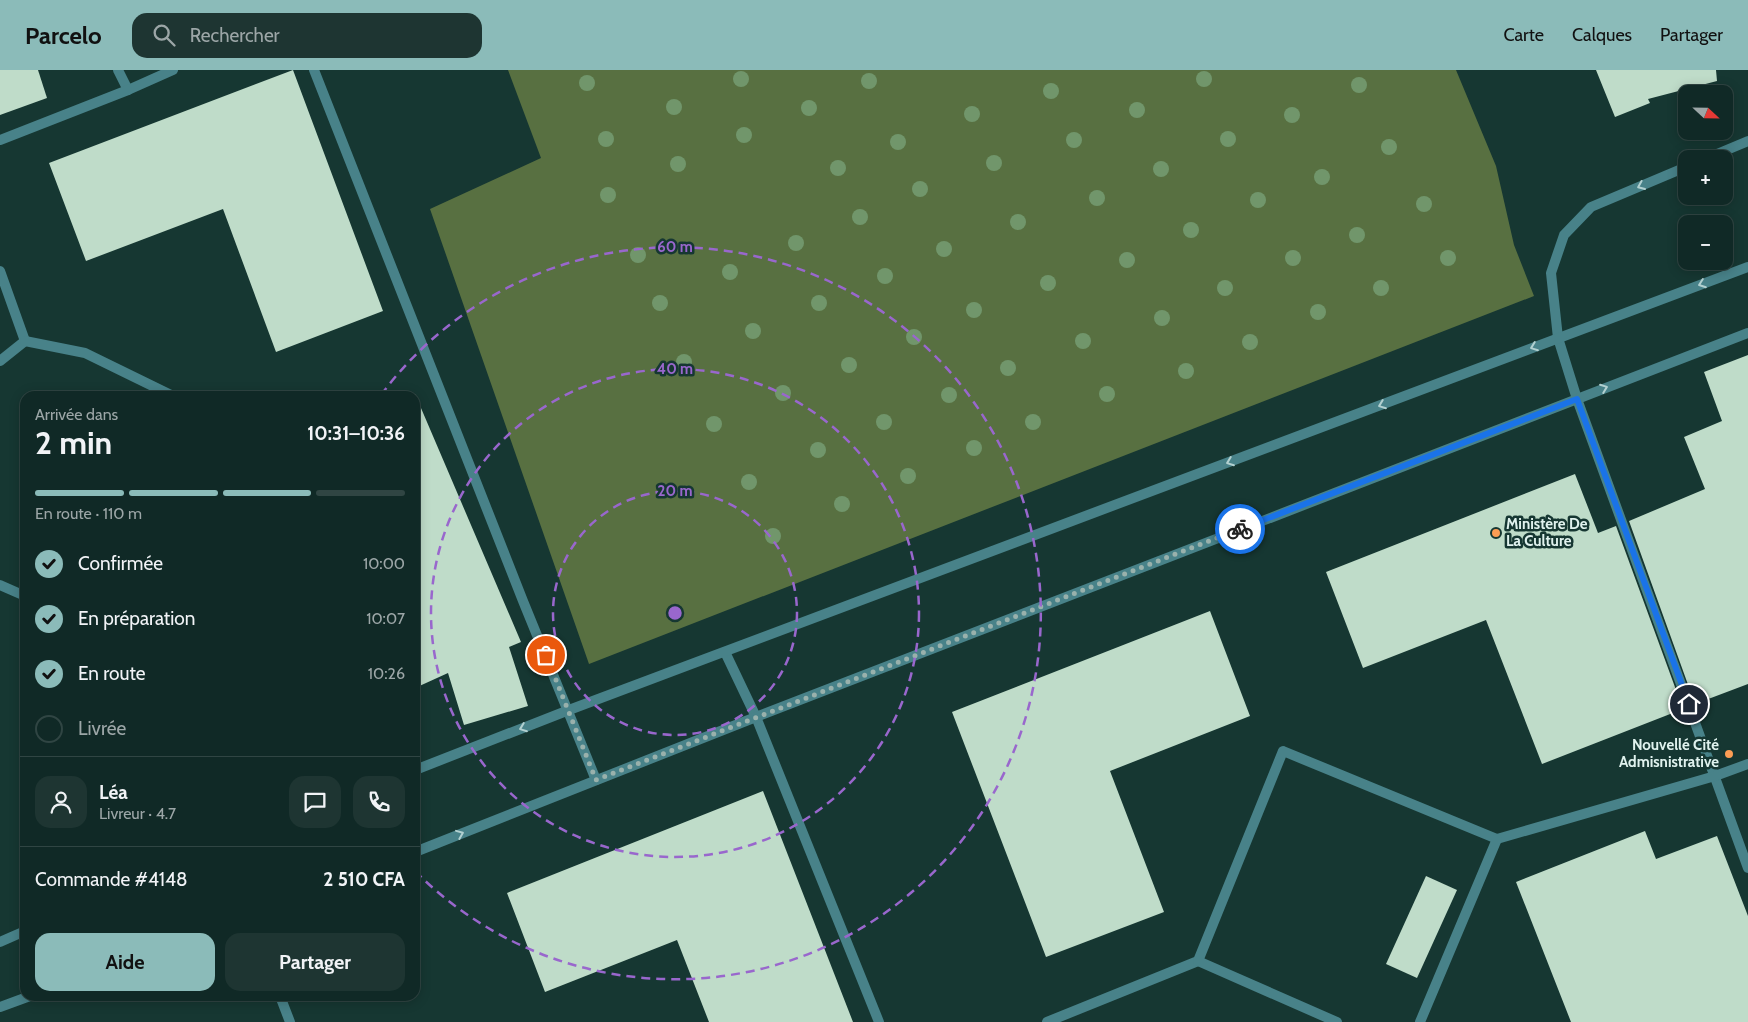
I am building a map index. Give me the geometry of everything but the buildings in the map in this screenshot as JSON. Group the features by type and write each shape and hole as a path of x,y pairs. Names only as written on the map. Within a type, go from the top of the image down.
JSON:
{"street":[{"path":"118,70 128,90"},
{"path":"0,140 128,90 173,70"},
{"path":"314,70 596,780"},
{"path":"1726,150 1748,141"},
{"path":"1678,170 1591,207 1564,235 1551,273 1558,338 1577,399 1748,868"},
{"path":"420,768 569,710 1748,267"},
{"path":"0,271 25,340"},
{"path":"420,850 756,717 1748,333"},
{"path":"0,361 25,340"},
{"path":"25,340 85,353 163,391"},
{"path":"0,585 20,594"},
{"path":"726,652 756,717 879,1022"},
{"path":"1198,961 1283,751 1497,839 1715,776 1748,764"},
{"path":"1420,1022 1497,839"},
{"path":"0,942 20,933"},
{"path":"1047,1022 1198,961 1337,1022"},
{"path":"0,1007 20,1000"},
{"path":"282,1001 290,1022"}],"green space":[{"path":"508,70 1456,70 1496,166 1514,245 1534,296 589,664 430,209 541,158"}],"way so far":[{"path":"546,655 596,780 1240,529"}],"place":[{"name":"Ministère De La Culture","path":"1496,533"},
{"name":"Nouvellé Cité Admisnistrative","path":"1729,754"}],"route":[{"path":"1240,529 1577,399 1689,704"}]}
